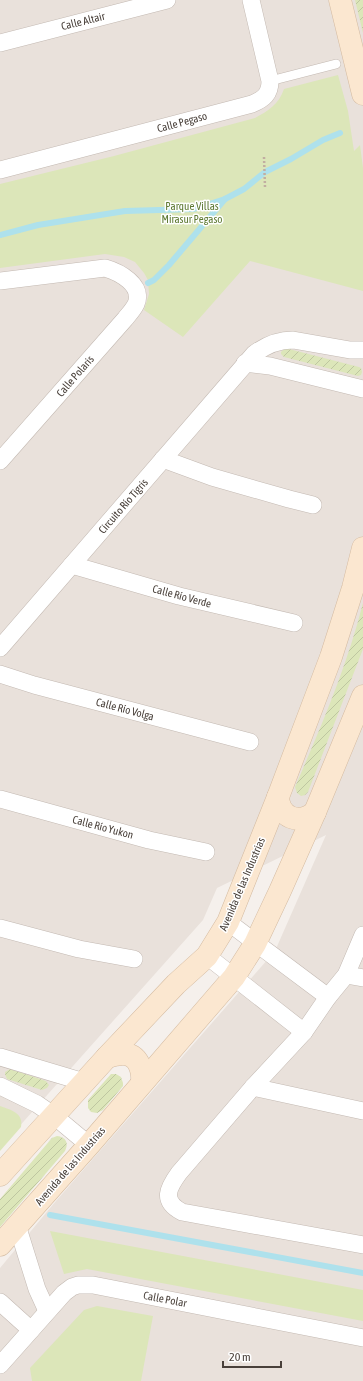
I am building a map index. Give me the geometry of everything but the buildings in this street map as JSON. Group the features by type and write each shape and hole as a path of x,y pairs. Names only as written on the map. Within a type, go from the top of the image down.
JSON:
{"street":[{"name":"Calle Altair","path":"0,43 167,0"},
{"path":"251,0 270,81"},
{"path":"340,0 363,94"},
{"name":"Calle Pegaso","path":"0,170 252,104 260,101 266,96 270,89 270,81"},
{"name":"Calle Polaris","path":"0,281 105,268 118,272 125,277 135,286 137,295 137,302 132,310 0,461"},
{"name":"Circuito Río Tigris","path":"0,648 245,363 262,347 285,340 293,340 350,350 363,350"},
{"path":"245,363 270,366 363,389"},
{"path":"163,459 212,478 313,505"},
{"name":"Avenida de las Industrias","path":"0,1175 53,1115 176,984 207,956 228,922 278,797 331,657 353,588 363,548"},
{"name":"Calle Río Verde","path":"72,565 179,596 294,622"},
{"name":"Calle Río Volga","path":"0,674 34,685 250,742"},
{"name":"Avenida de las Industrias","path":"0,1244 234,977 255,944 315,812 363,696"},
{"path":"278,797 278,803 282,811 292,818 301,820 310,817 315,812"},
{"name":"Calle Río Yukon","path":"0,799 149,840 206,852"},
{"path":"228,922 255,944 328,997"},
{"path":"0,928 79,949 134,959"},
{"path":"363,934 346,975 328,997 304,1032 253,1087 171,1184 168,1192 172,1204 182,1212 363,1245"},
{"path":"207,956 304,1032"},
{"path":"346,975 363,978"},
{"path":"107,1057 125,1054 130,1056 141,1066 142,1083"},
{"path":"0,1058 84,1082"},
{"path":"0,1086 37,1104 53,1115 88,1145"},
{"path":"253,1087 363,1111"},
{"path":"17,1225 37,1289 47,1311"},
{"name":"Calle Polar","path":"0,1365 64,1293 72,1287 84,1284 363,1338"},
{"path":"0,1302 31,1330"}],"lane":[{"path":"270,81 336,64"}],"path":[{"path":"264,157 265,187"}],"shaded area":[{"path":"0,0 363,0 363,1381 0,1381 0,1268 56,1201 275,951 326,835 217,888 203,920 0,1148"}],"green space":[{"path":"355,0 363,0 363,33"},
{"name":"Parque Villas Mirasur Pegaso","path":"338,75 348,111 354,151 360,145 363,168 363,291 250,261 183,337 144,310 149,294 148,280 135,262 124,257 105,254 0,268 0,184 114,156 255,118 276,103 284,89"},
{"path":"285,348 359,367 361,368 362,372 361,375 358,376 284,357 281,352"},
{"path":"363,603 363,649 308,792 301,796 297,793 295,787 324,719 341,673 357,627"},
{"path":"10,1069 46,1081 49,1085 47,1088 42,1090 7,1079 5,1072"},
{"path":"111,1074 116,1074 121,1077 123,1086 103,1110 97,1113 91,1112 88,1108 88,1100"},
{"path":"0,1106 19,1115 21,1118 21,1127 0,1151"},
{"path":"57,1136 65,1139 67,1145 65,1151 0,1227 0,1199 52,1138"},
{"path":"50,1231 363,1290 363,1321 87,1269 64,1274"},
{"path":"97,1306 153,1316 141,1381 32,1381 30,1368 84,1310"}],"waterway":[{"path":"0,235 38,225 125,211 194,209 225,199 244,189 265,172 323,140 340,133"},
{"path":"148,283 154,280 169,265 225,199"},
{"path":"50,1215 363,1273"}]}
